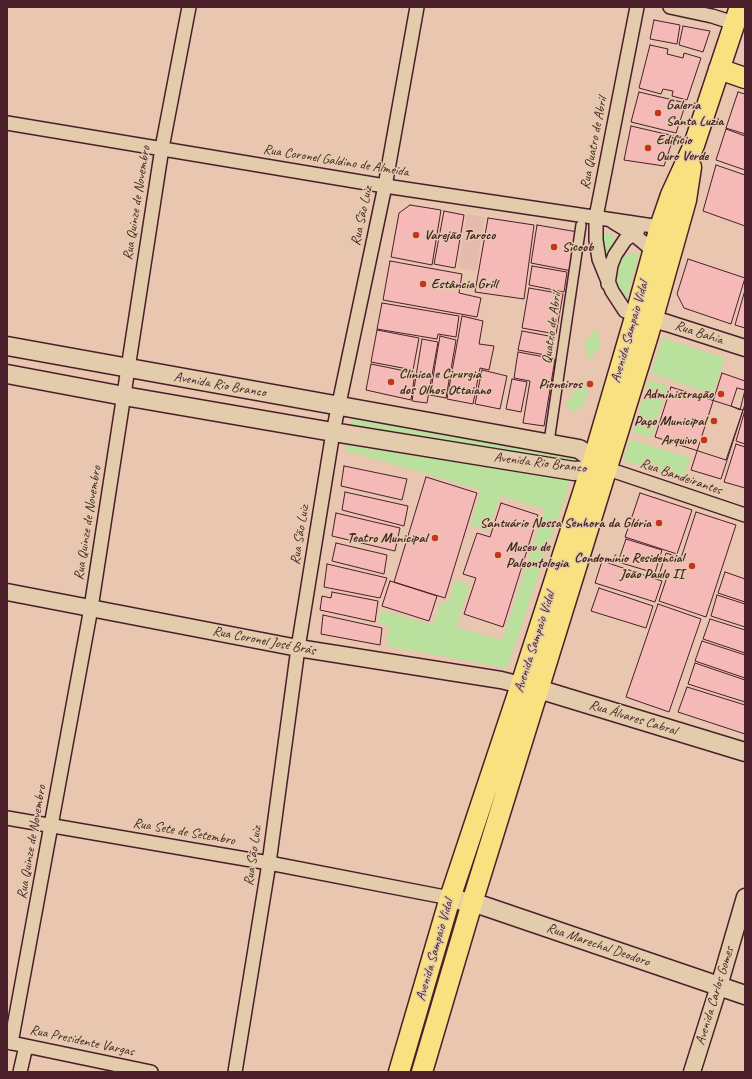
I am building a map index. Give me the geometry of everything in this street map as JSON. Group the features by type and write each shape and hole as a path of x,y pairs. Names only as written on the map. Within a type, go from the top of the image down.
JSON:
{"main road":[{"name":"Avenida Sampaio Vidal","path":"422,1072 472,903 530,687 644,316 655,226 694,145 737,15"},
{"path":"719,69 745,78"},
{"name":"Avenida Sampaio Vidal","path":"644,316 663,282 686,200 694,145"},
{"name":"Avenida Rio Branco","path":"7,346 579,449 597,465"},
{"name":"Avenida Rio Branco","path":"7,374 333,432 574,471 597,465"},
{"name":"Avenida Sampaio Vidal","path":"400,1072 450,898 530,687"},
{"name":"Rua Álvares Cabral","path":"530,687 745,752"},
{"name":"Rua Marechal Deodoro","path":"450,898 472,903 745,995"}],"street":[{"name":"Rua Quinze de Novembro","path":"9,1042 91,608 162,148 189,7"},
{"name":"Rua São Luiz","path":"235,1072 269,863 298,648 333,432 385,186 418,7"},
{"name":"Rua Quatro de Abril","path":"637,7 602,218 596,240 598,259 608,284 625,311 644,316"},
{"path":"670,7 712,16 737,15"},
{"name":"Rua Coronel Galdino de Almeida","path":"7,123 385,186 655,226"},
{"path":"602,218 633,234 653,251 659,265 663,282"},
{"name":"Quatro de Abril","path":"550,435 582,225"},
{"path":"608,284 611,265 624,240 639,230 655,226"},
{"name":"Rua Bahia","path":"644,316 745,348"},
{"name":"Rua Bandeirantes","path":"597,465 745,515"},
{"name":"Rua Coronel José Brás","path":"7,592 298,648 493,679 530,687"},
{"name":"Rua Sete de Setembro","path":"7,818 269,863 450,898"},
{"name":"Avenida Carlos Gomes","path":"692,1072 745,898"},
{"name":"Rua Presidente Vargas","path":"9,1042 147,1072"},
{"path":"20,1072 26,1046"}],"shaded area":[{"path":"467,214 485,217 476,271 458,268"}],"green space":[{"path":"606,233 614,236 616,241 607,259 604,261 602,236"},
{"path":"632,253 639,253 627,298 619,286 615,275 619,259"},
{"path":"594,330 598,331 597,339 601,340 598,352 595,351 592,359 588,358 588,350 584,349 587,337 591,337"},
{"path":"664,338 725,358 713,394 651,373 661,341"},
{"path":"649,380 668,386 651,438 632,432"},
{"path":"576,381 590,384 584,404 573,413 565,403 573,396"},
{"path":"353,416 577,455 574,464 351,425"},
{"path":"630,439 690,458 683,480 623,460"},
{"path":"346,445 571,479 507,668 387,646 389,626 379,624 381,610 433,625 441,602 448,603 455,580 470,585 456,627 502,640 545,509 500,496 488,531 470,525 481,490 345,450"}],"building":[{"path":"654,20 680,25 677,44 650,39"},
{"path":"683,26 710,31 703,52 679,45"},
{"path":"650,45 668,49 667,54 683,58 684,53 701,58 687,100 672,96 673,91 663,89 661,94 639,88"},
{"name":"Galeria Santa Luzia","path":"639,92 686,103 676,133 631,122"},
{"path":"738,92 745,94 745,134 726,128"},
{"name":"Edifício Ouro Verde","path":"631,126 674,136 664,166 624,160"},
{"path":"726,129 745,136 745,170 716,160"},
{"path":"716,165 745,175 745,226 703,211"},
{"name":"Varejão Taroco","path":"410,205 441,210 432,265 391,257 399,213"},
{"path":"444,211 464,215 455,268 434,264"},
{"path":"488,218 534,225 524,299 475,292"},
{"name":"Sicoob","path":"537,225 578,232 572,271 531,263"},
{"path":"688,259 745,278 731,324 684,308 677,294"},
{"name":"Estância Grill","path":"390,261 462,274 459,293 481,298 477,317 383,300"},
{"path":"532,266 567,272 564,292 529,285"},
{"path":"529,288 563,294 556,334 522,328"},
{"path":"745,290 745,328 735,325"},
{"path":"382,303 459,316 456,337 438,334 437,339 377,329"},
{"path":"462,316 483,321 479,344 494,346 489,370 480,368 473,404 447,399"},
{"path":"377,330 419,338 413,370 371,362"},
{"path":"522,331 554,337 551,356 518,350"},
{"path":"440,336 456,340 446,398 430,395"},
{"path":"422,339 438,342 427,403 412,401"},
{"path":"518,352 555,359 544,426 523,423 530,381 514,378"},
{"name":"Clínica e Cirurgia dos Olhos Ottaiano","path":"371,364 415,373 411,400 366,390"},
{"path":"482,370 507,376 500,409 475,404"},
{"path":"722,373 745,381 745,404 721,479 691,470"},
{"path":"512,379 527,382 521,412 506,409"},
{"path":"671,387 743,410 726,460 655,437"},
{"path":"737,388 745,390 740,410 731,406"},
{"path":"745,410 745,444 736,441"},
{"path":"736,444 745,447 745,488 724,482"},
{"path":"344,466 407,479 402,500 341,486"},
{"name":"Teatro Municipal","path":"426,477 477,493 445,598 394,582"},
{"path":"345,492 408,506 404,526 342,510"},
{"name":"Santuário Nossa Senhora da Glória","path":"640,493 692,510 677,554 625,537"},
{"name":"Museu de Paleontologia","path":"501,503 538,515 503,627 464,614 476,578 463,574 477,533 490,537"},
{"name":"Condomínio Residencial João Paulo II","path":"696,512 736,525 706,617 659,601 667,577 659,575 666,553 681,558"},
{"path":"336,513 400,528 395,551 332,536"},
{"path":"626,539 662,550 655,573 618,562"},
{"path":"336,543 387,555 384,574 332,561"},
{"path":"602,561 662,581 655,602 595,583"},
{"path":"327,564 387,578 380,598 324,587"},
{"path":"725,572 745,579 745,602 718,593"},
{"path":"390,581 437,596 429,621 382,606"},
{"path":"599,588 653,606 646,628 591,611"},
{"path":"332,592 378,601 375,622 320,610 322,596 331,598"},
{"path":"717,595 745,604 745,627 711,616"},
{"path":"658,604 701,619 669,712 626,697"},
{"path":"323,615 382,628 380,645 321,634"},
{"path":"710,619 745,630 745,653 703,639"},
{"path":"702,641 745,655 745,678 695,661"},
{"path":"695,663 745,680 745,702 688,684"},
{"path":"687,687 745,705 745,734 678,712"}],"place":[{"name":"Galeria Santa Luzia","path":"658,113"},
{"name":"Edifício Ouro Verde","path":"648,148"},
{"name":"Varejão Taroco","path":"416,235"},
{"name":"Sicoob","path":"554,247"},
{"name":"Estância Grill","path":"423,284"},
{"name":"Clínica e Cirurgia dos Olhos Ottaiano","path":"391,382"},
{"name":"Pioneiros","path":"590,384"},
{"name":"Administração","path":"721,394"},
{"name":"Paço Municipal","path":"714,421"},
{"name":"Arquivo","path":"704,440"},
{"name":"Santuário Nossa Senhora da Glória","path":"659,523"},
{"name":"Teatro Municipal","path":"435,538"},
{"name":"Museu de Paleontologia","path":"498,555"},
{"name":"Condomínio Residencial João Paulo II","path":"692,566"}]}
